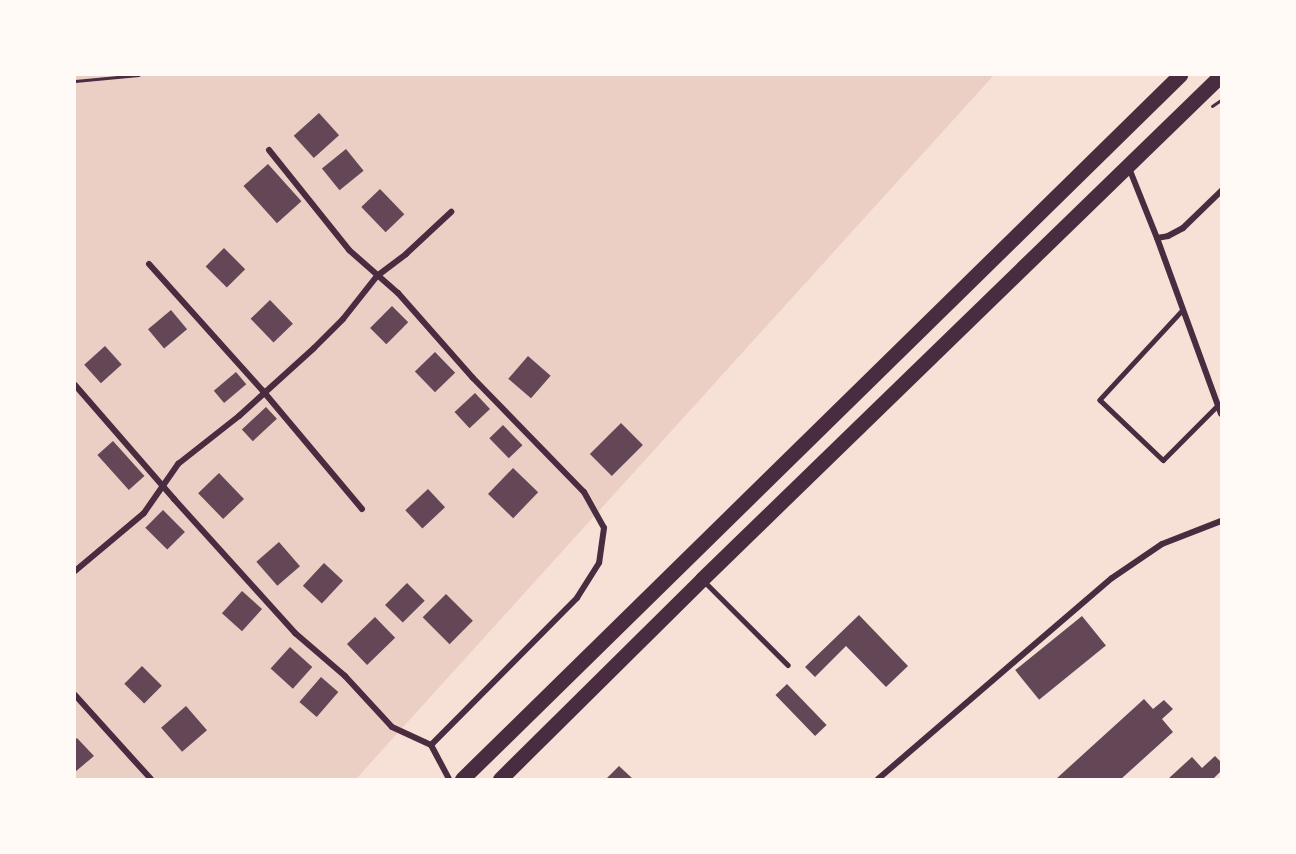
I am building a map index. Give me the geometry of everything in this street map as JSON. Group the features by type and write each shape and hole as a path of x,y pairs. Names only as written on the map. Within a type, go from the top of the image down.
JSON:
{"main road":[{"path":"462,779 1180,75"},
{"path":"500,779 702,579 1221,75"}],"street":[{"path":"269,150 349,250 398,293 473,378 584,492 604,528 599,563 592,579 577,598 430,745"},
{"path":"1127,165 1157,238 1221,414"},
{"path":"1157,238 1168,236 1183,228 1221,191"},
{"path":"75,571 144,513 178,464 239,416 263,391 336,326 377,276 406,254 451,212"},
{"path":"149,264 263,391 362,510"},
{"path":"75,385 296,633 345,676 392,727 430,745 449,779"},
{"path":"878,779 1112,578 1162,544 1221,521"},
{"path":"75,694 151,779"}],"lane":[{"path":"1182,311 1100,400 1163,460 1217,406"},
{"path":"702,579 788,665"}],"path":[{"path":"75,81 139,75"}],"shaded area":[{"path":"75,75 994,75 356,779 75,779"}],"building":[{"path":"319,113 339,135 314,158 294,136"},
{"path":"346,149 364,171 340,190 322,169"},
{"path":"268,164 301,201 277,223 243,186"},
{"path":"380,189 404,214 386,232 361,207"},
{"path":"224,248 245,269 227,288 206,266"},
{"path":"270,300 293,324 274,342 251,319"},
{"path":"392,306 408,322 386,344 370,328"},
{"path":"171,310 187,329 164,348 148,329"},
{"path":"105,346 122,365 101,383 84,365"},
{"path":"435,352 455,373 435,392 415,371"},
{"path":"528,356 551,376 531,398 508,379"},
{"path":"236,372 246,384 224,403 214,391"},
{"path":"475,393 490,409 470,428 455,412"},
{"path":"266,407 277,419 253,441 242,430"},
{"path":"621,423 643,445 612,476 590,454"},
{"path":"503,425 522,445 509,458 489,438"},
{"path":"113,441 144,476 129,490 97,455"},
{"path":"513,468 538,492 513,518 488,494"},
{"path":"219,473 244,499 223,519 198,493"},
{"path":"428,489 445,507 422,528 405,510"},
{"path":"163,510 185,532 167,550 145,528"},
{"path":"279,542 300,566 277,586 256,562"},
{"path":"324,563 343,581 322,603 303,586"},
{"path":"407,583 425,601 403,623 385,605"},
{"path":"242,591 262,609 242,631 222,613"},
{"path":"446,594 473,621 450,644 423,617"},
{"path":"859,615 908,666 886,687 846,646 815,677 805,667"},
{"path":"1082,616 1106,646 1039,700 1015,670"},
{"path":"375,617 395,638 367,665 347,644"},
{"path":"290,647 312,667 293,689 271,669"},
{"path":"142,666 162,686 144,703 124,684"},
{"path":"321,677 338,692 317,717 299,702"},
{"path":"787,684 827,725 815,736 775,695"},
{"path":"1144,699 1153,709 1164,700 1173,709 1162,719 1173,732 1121,779 1056,779"},
{"path":"186,706 207,730 182,752 161,728"},
{"path":"77,738 94,756 75,772 75,740"},
{"path":"1215,756 1221,762 1221,771 1213,779 1168,779 1192,757 1202,768"},
{"path":"619,766 633,779 606,779"}]}
